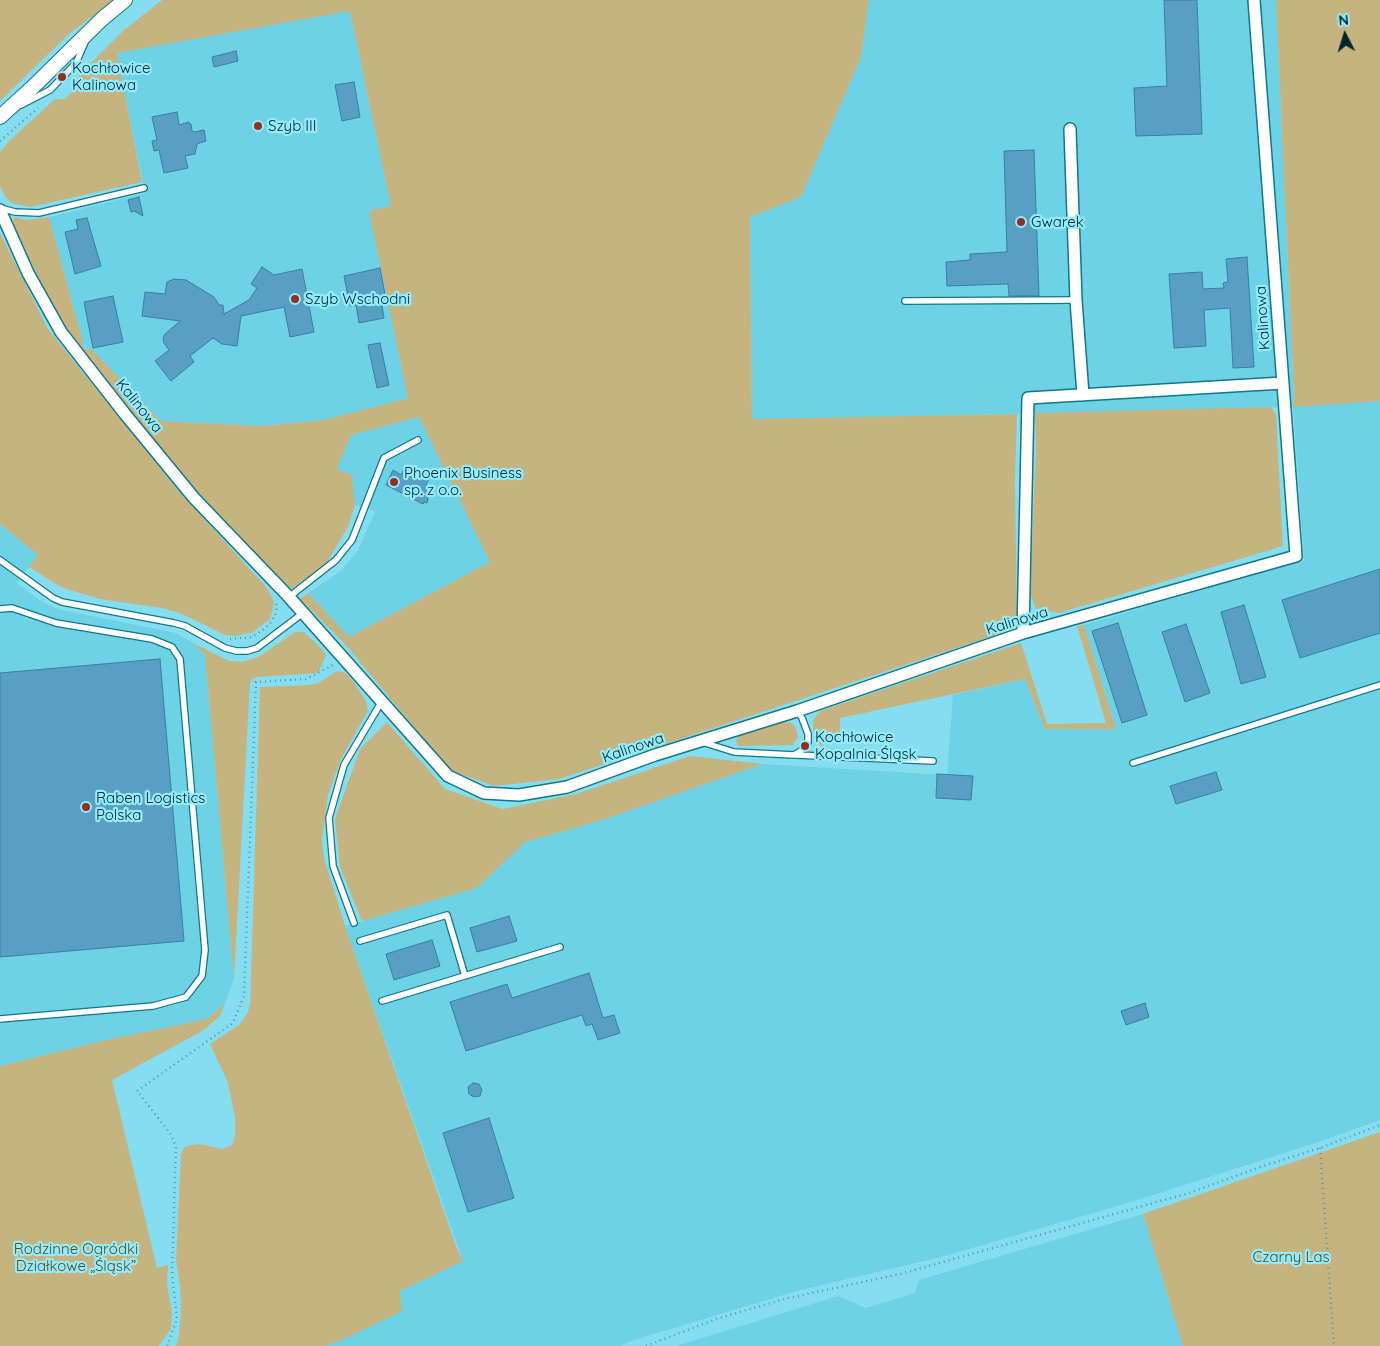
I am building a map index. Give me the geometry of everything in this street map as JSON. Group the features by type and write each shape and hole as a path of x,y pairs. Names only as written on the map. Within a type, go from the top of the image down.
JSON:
{"street":[{"path":"4,114 102,19 125,0"},
{"name":"Kalinowa","path":"0,209 28,273 60,332 194,498 289,597 448,776 484,793 519,795 567,787 655,755 797,711 1023,634 1296,556 1254,0"},
{"path":"1070,130 1076,300 1083,395"},
{"path":"1023,634 1028,398 1283,383"}],"lane":[{"path":"0,209 39,213 144,188"},
{"path":"905,301 1076,300"},
{"path":"289,597 336,560 352,540 384,458 418,440"},
{"path":"0,560 53,598 62,602 174,623 184,626 225,648 236,651 247,651 257,648 303,613"},
{"path":"0,609 12,608 56,622 152,639 172,647 180,659 205,950 202,976 186,997 153,1006 0,1019"},
{"path":"1133,763 1380,685"},
{"path":"354,923 333,866 329,818 344,765 382,701"},
{"path":"794,755 801,752 808,742 808,734 797,711"},
{"path":"700,742 734,752 933,761"},
{"path":"360,941 447,915 465,976"},
{"path":"382,1001 560,947"}],"path":[{"path":"224,638 242,639 264,629 275,616 277,607 274,596"},
{"path":"168,1346 177,1319 172,1274 176,1146 170,1133 137,1091 233,1023 244,996 256,682 306,679 334,666 342,657"},
{"path":"646,1346 716,1320 788,1298 900,1274 1189,1193 1320,1148 1380,1125"},
{"path":"1320,1148 1334,1346"}],"shaded area":[{"path":"869,0 1276,0 1293,406 1380,401 1380,1120 1319,1142 1118,1206 941,1257 797,1291 634,1340 620,1346 324,1346 342,1340 399,1291 463,1261 345,926 477,888 525,842 599,821 763,764 947,775 953,695 1025,679 1045,729 1116,729 1084,625 1304,560 1293,407 752,420 750,217 801,197 861,57"},
{"path":"350,10 391,206 370,211 408,398 324,420 260,426 161,421 91,349 85,350 49,217 145,193 117,53"},
{"path":"419,417 490,562 349,637 308,593 342,570 358,550 375,512 365,506 355,505 351,475 337,469 351,435"},
{"path":"0,524 38,555 17,583 38,599 62,610 176,633 193,643 205,655 234,979 225,1003 205,1021 102,1041 0,1066"},
{"path":"1143,1214 1183,1346 676,1346 838,1296 866,1308 915,1293 919,1280"}],"green space":[{"path":"0,0 114,0 69,34 0,101"},
{"path":"162,0 869,0 861,57 801,197 750,217 752,419 1017,414 1015,479 1017,628 559,779 494,786 450,770 343,642 300,599 308,593 349,637 490,562 419,417 351,435 337,469 352,475 355,505 348,527 326,564 291,589 197,495 61,326 14,227 13,221 15,217 26,220 49,217 85,350 91,349 161,421 260,426 324,420 408,398 369,211 391,206 350,11 117,53 142,182 30,207 12,203 6,198 0,186 0,152 10,140 55,99 65,99 79,85 79,75 124,30"},
{"path":"1276,0 1380,0 1380,401 1293,407"},
{"path":"0,233 48,329 176,488 267,588 274,602 270,619 253,632 236,636 225,635 182,614 162,608 100,599 66,589 29,567 38,555 0,524"},
{"path":"1271,407 1276,415 1283,546 1059,613 1036,609 1030,593 1036,448 1035,413"},
{"path":"1084,625 1116,729 1045,729 1025,679 840,718 840,737 825,741 823,748 817,741 813,730 813,720 820,711 1021,643 1047,724 1106,723 1077,626"},
{"path":"295,632 304,632 322,649 326,656 318,673 258,677 252,679 250,683 234,979 205,655 193,643 229,661 243,662 258,657"},
{"path":"337,671 345,673 350,677 366,701 368,711 341,759 328,795 322,840 324,858 345,926 456,1246 463,1261 400,1291 402,1311 342,1340 324,1346 176,1346 181,1310 176,1259 181,1154 184,1147 190,1145 200,1144 223,1149 232,1145 235,1136 235,1118 228,1083 210,1044 240,1024 247,1014 250,1005 260,687 310,685 318,683"},
{"path":"387,722 445,789 503,809 576,794 690,756 763,764 599,821 525,842 477,888 362,921 340,867 335,819 360,749"},
{"path":"783,722 792,723 796,728 798,737 793,745 738,746 736,741 738,736"},
{"name":"Rodzinne Ogródki Działkowe „Śląsk”","path":"225,1003 220,1016 204,1030 112,1080 157,1268 168,1265 167,1285 172,1312 171,1329 159,1346 0,1346 0,1066 102,1041 207,1019"},
{"name":"Czarny Las","path":"1380,1132 1380,1346 1183,1346 1143,1214"}],"building":[{"path":"1164,0 1197,0 1202,134 1136,136 1134,88 1167,86"},
{"path":"236,51 238,61 214,67 212,57"},
{"path":"354,82 360,117 342,121 335,85"},
{"path":"177,112 179,125 189,122 192,131 204,130 206,141 197,144 195,154 185,156 188,168 164,173 159,150 154,151 152,141 157,140 152,117"},
{"name":"Gwarek","path":"1034,150 1039,296 1009,296 1008,284 947,286 946,262 970,260 970,254 1007,252 1004,151"},
{"path":"139,197 143,216 134,211 131,212 128,200"},
{"path":"87,218 101,266 75,274 65,232 78,229 76,220"},
{"path":"1247,257 1254,367 1233,368 1230,308 1204,310 1206,346 1174,348 1169,274 1202,272 1203,289 1224,288 1223,283 1228,282 1226,259"},
{"path":"262,267 274,275 302,269 314,332 290,337 284,307 241,316 237,346 222,344 213,338 190,356 194,362 171,381 155,361 169,350 163,338 180,321 142,316 145,292 165,294 167,282 174,279 186,280 214,297 219,305 223,305 224,314 249,300 257,288 251,284"},
{"path":"380,268 386,299 381,300 384,318 359,323 356,305 350,306 344,276"},
{"path":"113,296 123,342 93,348 84,302"},
{"path":"380,343 389,385 377,388 368,345"},
{"path":"404,469 418,476 420,472 430,477 426,485 430,489 427,503 424,502 423,504 386,485 393,470 401,475"},
{"path":"1380,569 1380,633 1300,658 1282,600"},
{"path":"1244,605 1266,677 1241,684 1221,612"},
{"path":"1118,623 1147,715 1122,723 1092,631"},
{"path":"1186,624 1210,693 1185,702 1162,632"},
{"name":"Raben Logistics Polska","path":"160,659 184,941 0,957 0,673"},
{"path":"1216,772 1222,790 1176,804 1170,786"},
{"path":"937,774 973,776 971,800 936,798"},
{"path":"509,916 517,941 477,952 470,928"},
{"path":"432,940 440,966 394,980 386,954"},
{"path":"589,973 603,1018 614,1015 620,1033 598,1040 592,1024 586,1026 582,1015 466,1051 450,1002 507,984 512,998"},
{"path":"1145,1003 1149,1017 1126,1025 1121,1011"},
{"path":"473,1083 479,1084 482,1090 480,1096 474,1097 469,1094 468,1087"},
{"path":"489,1118 514,1198 468,1212 443,1133"}],"place":[{"name":"Kochłowice Kalinowa","path":"62,77"},
{"name":"Szyb III","path":"258,126"},
{"name":"Gwarek","path":"1021,222"},
{"name":"Szyb Wschodni","path":"295,299"},
{"name":"Phoenix Business sp. z o.o.","path":"394,482"},
{"name":"Kochłowice Kopalnia Śląsk","path":"805,746"},
{"name":"Raben Logistics Polska","path":"86,807"}]}
